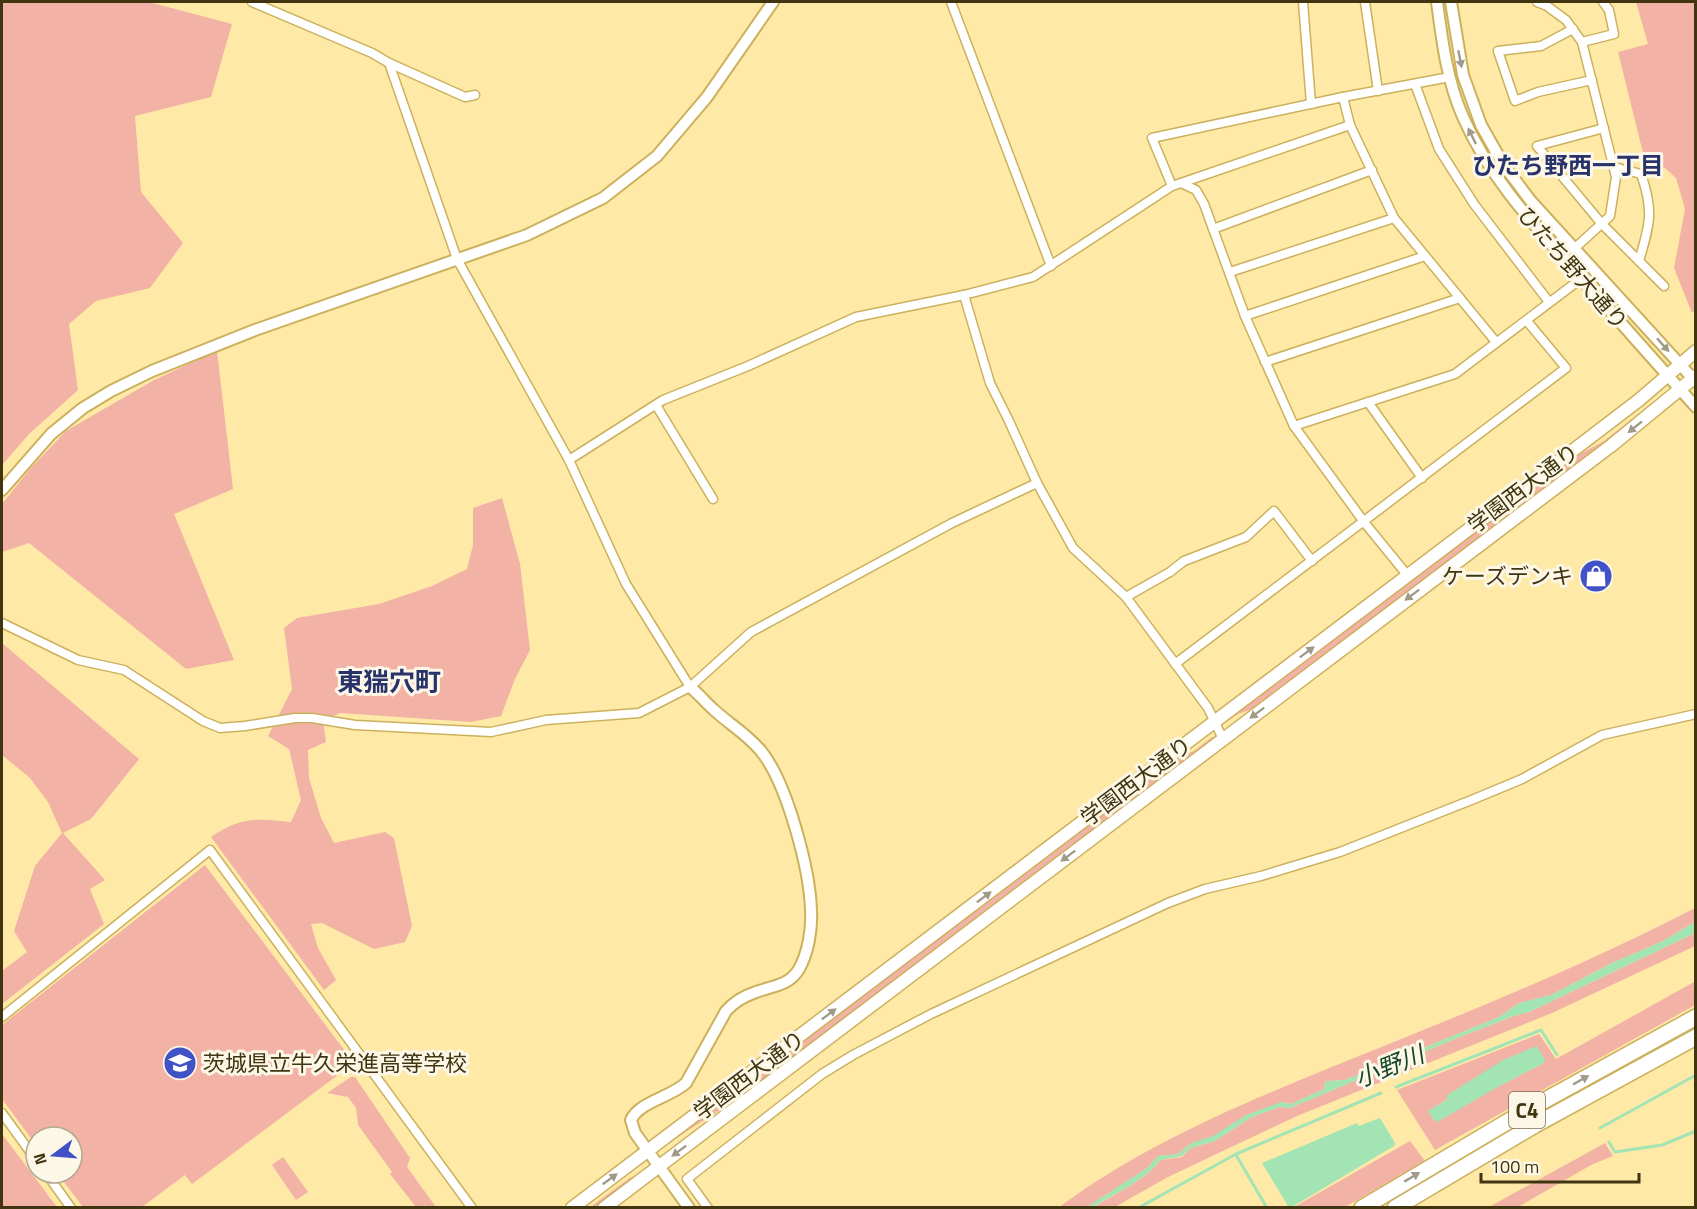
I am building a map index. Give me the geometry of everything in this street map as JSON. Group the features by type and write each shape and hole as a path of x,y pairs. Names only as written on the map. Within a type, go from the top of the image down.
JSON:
{"highway":[{"name":"C4","path":"1362,1208 1529,1108 1695,1017"},
{"name":"C4","path":"1395,1208 1535,1125 1695,1037"}],"main road":[{"name":"学園西大通り","path":"572,1208 1630,407 1695,351"},
{"name":"学園西大通り","path":"604,1208 1612,445 1695,379"}],"street":[{"path":"252,2 372,53 465,98 475,95"},
{"path":"2,490 51,434 83,408 111,391 255,330 527,235 603,198 657,156 707,97 773,2"},
{"path":"951,2 1051,266"},
{"path":"1303,2 1311,104"},
{"path":"1365,2 1378,91"},
{"name":"ひたち野大通り","path":"1437,2 1450,77 1462,115 1491,171 1519,207 1695,407"},
{"name":"ひたち野大通り","path":"1451,2 1463,75 1481,125 1516,183 1695,379"},
{"path":"1537,2 1547,6 1566,20 1582,42 1616,177 1610,216 1575,248"},
{"path":"1582,42 1614,34 1609,10 1603,2"},
{"path":"1573,29 1541,46 1497,51 1515,101 1538,92 1592,80"},
{"path":"389,63 457,259 569,460 626,584 690,687 762,752 787,806 801,853 809,894 811,926 798,970 790,980 754,992 733,1004 726,1011 686,1083 678,1090 637,1110 631,1120 635,1133 689,1208"},
{"path":"1407,576 1364,522 1294,426 1245,316 1230,272 1196,190 1177,185 1152,138 1343,97 1450,77"},
{"path":"1415,84 1439,149 1474,204 1550,302"},
{"path":"1343,97 1350,125 1394,218 1496,342"},
{"path":"569,460 656,405 856,317 964,295 1033,277 1177,185 1350,125"},
{"path":"1604,128 1538,146 1602,223 1664,286"},
{"path":"1614,167 1641,174 1649,198 1649,230 1639,261"},
{"path":"1213,229 1371,170"},
{"path":"1230,272 1394,218"},
{"path":"1245,316 1425,256"},
{"path":"1294,426 1455,374 1582,278"},
{"path":"964,295 990,383 1037,483 1073,548 1126,597 1208,708 1223,739"},
{"path":"1265,362 1460,298"},
{"path":"1175,664 1566,368 1527,321"},
{"path":"1368,402 1422,478"},
{"path":"656,405 713,499"},
{"path":"2,623 78,660 124,670 203,721 220,728 295,718 312,718 355,725 491,732 546,720 639,713 690,687 751,632 952,523 1037,483"},
{"path":"1126,597 1170,572 1184,561 1246,537 1274,511 1312,561"},
{"path":"708,1208 687,1179 822,1074 930,1014 1168,903 1205,890 1340,852 1522,779 1602,735 1695,714"},
{"path":"2,1017 210,850 472,1208"},
{"path":"2,1113 24,1143"},
{"path":"55,1185 71,1208"}],"shaded area":[{"path":"2,2 149,2 232,24 211,97 135,116 141,192 183,243 150,288 96,301 69,324 78,390 29,434 2,465"},
{"path":"1636,2 1695,2 1696,309 1692,313 1674,268 1685,209 1676,178 1665,168 1646,165 1618,52 1648,44"},
{"path":"217,351 233,489 174,514 234,660 186,669 29,543 2,552 2,504 30,469 66,431 154,380"},
{"path":"1648,406 1649,408 1640,416 1258,707 1238,714 1222,725 1569,460 1604,441"},
{"path":"502,498 520,564 530,650 515,679 501,716 471,722 341,713 323,720 326,742 308,750 309,778 321,818 334,843 385,832 394,838 412,926 405,942 374,949 322,923 311,924 318,948 336,980 324,990 211,837 221,830 249,820 291,822 301,800 289,749 268,736 292,689 284,628 297,618 379,604 432,586 467,569 473,545 473,508"},
{"path":"2,643 139,759 91,819 63,833 105,880 90,889 104,924 2,1004 2,971 27,952 14,931 35,866 62,833 48,802 30,778 2,755"},
{"path":"1212,737 1214,739 739,1098 673,1140 1173,759 1194,751"},
{"name":"茨城県立牛久栄進高等学校","path":"205,865 354,1063 192,1184 185,1175 142,1207 83,1207 66,1185 84,1185 84,1125 24,1125 24,1129 2,1099 2,1025"},
{"path":"1695,908 1695,922 1661,942 1612,963 1551,995 1519,1003 1499,1017 1345,1080 1325,1082 1324,1089 1291,1104 1281,1102 1206,1140 1191,1143 1178,1154 1158,1156 1147,1168 1087,1207 1058,1208 1133,1159 1213,1118 1539,982"},
{"path":"1695,933 1695,946 1552,1013 1297,1116 1168,1177 1115,1207 1093,1208 1139,1180 1160,1160 1182,1157 1191,1148 1215,1141 1252,1117 1280,1107 1290,1108 1462,1036 1529,1012"},
{"path":"1694,982 1695,1005 1435,1150 1397,1090 1539,1034 1556,1059","holes":["1544,1063 1503,1084 1429,1111 1448,1099"]},
{"path":"351,1077 355,1077 410,1158 407,1167 436,1207 416,1207 390,1174 392,1172 358,1125 356,1108 348,1097 327,1093"},
{"path":"2,1134 24,1163 24,1185 40,1185 57,1207 2,1207"},
{"path":"1410,1141 1425,1161 1345,1207 1294,1207"},
{"path":"1605,1143 1613,1156 1591,1165 1518,1207 1489,1207"},
{"path":"283,1157 308,1192 296,1200 272,1165"},
{"path":"631,1177 633,1179 595,1207 589,1208"}],"water":[{"name":"小野川","path":"1695,922 1695,933 1529,1012 1462,1036 1290,1108 1280,1107 1252,1117 1215,1141 1191,1148 1182,1156 1160,1160 1147,1174 1129,1186 1093,1207 1087,1207 1147,1168 1158,1156 1178,1154 1191,1143 1213,1136 1246,1115 1281,1102 1291,1104 1324,1089 1325,1082 1345,1080 1499,1017 1519,1003 1551,995 1612,963 1661,942"},
{"path":"1537,1046 1545,1060 1544,1063 1437,1122 1433,1119 1428,1111 1448,1099 1446,1096 1503,1060"},
{"path":"1380,1118 1395,1143 1394,1146 1292,1207 1288,1206 1262,1163 1357,1123 1359,1126"}],"waterway":[{"name":"小野川","path":"1396,1087 1541,1030 1557,1055"},
{"path":"1600,1128 1696,1075"},
{"name":"小野川","path":"1138,1208 1236,1154 1381,1093"},
{"path":"1609,1142 1615,1152 1662,1145 1696,1131"},
{"path":"1236,1155 1267,1208"}],"place":[{"name":"ケーズデンキ","path":"1596,576"},
{"name":"茨城県立牛久栄進高等学校","path":"180,1063"}],"district":[{"name":"ひたち野西一丁目","path":"1568,165"},
{"name":"東猯穴町","path":"389,681"}]}
